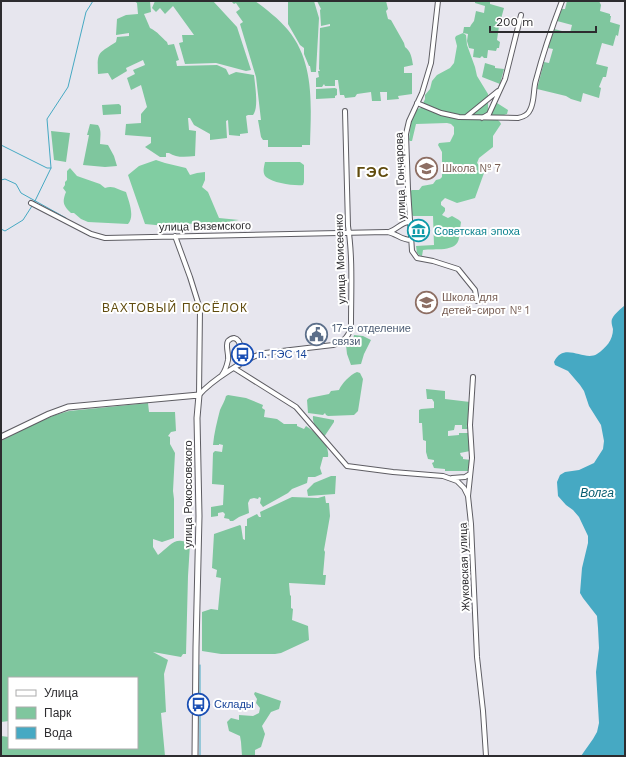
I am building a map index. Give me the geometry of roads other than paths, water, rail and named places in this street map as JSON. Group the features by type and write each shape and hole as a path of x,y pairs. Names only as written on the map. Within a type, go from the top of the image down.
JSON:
{"street":[{"name":"улица Гончарова","path":"438,1 431,63 426,83 409,121 406,134 412,251 417,258 433,261 458,269 475,290 477,301"},
{"path":"417,103 441,113 459,118 518,118 524,116 529,112 532,106 536,77 553,23 562,1"},
{"path":"482,118 488,114 500,90 508,69 521,15"},
{"path":"466,118 500,90"},
{"name":"улица Моисеенко","path":"198,395 206,387 239,364 252,357 261,354 333,345 346,338 350,332 351,258 348,226 345,111"},
{"name":"улица Вяземского","path":"31,204 91,234 101,237 387,232"},
{"path":"387,232 398,227 402,223 410,222"},
{"path":"398,227 398,237"},
{"path":"387,232 394,233 404,240 411,240"},
{"name":"улица Рокоссовского","path":"176,236 200,309 197,418 199,516 195,756"},
{"path":"222,377 227,364 227,343 230,339 235,339 240,343 241,350 239,364"},
{"path":"234,368 296,407 347,466 393,472 437,475 451,478 465,477 470,474"},
{"name":"Жуковская улица","path":"473,377 470,425 472,458 468,496 471,524 476,657 484,718 486,756"},
{"path":"1,437 49,414 68,407 198,395"},
{"path":"451,478 462,486 468,496"}],"water":[{"name":"Волга","path":"625,305 625,756 581,756 597,732 599,723 596,672 599,648 597,616 580,593 582,568 588,543 588,536 579,517 558,496 557,482 560,475 565,472 579,470 594,463 603,449 604,441 601,425 589,406 584,391 568,371 555,365 554,362 558,356 563,353 569,352 592,356 600,352 612,337 612,319"}],"waterway":[{"path":"34,203 51,168 47,119 68,87 86,12 93,1"},
{"path":"1,145 47,168 51,168"},
{"path":"1,180 5,179 16,184 21,193 66,218"},
{"path":"1,229 5,231 23,220 32,206"},
{"path":"200,665 200,756"}],"place":[{"name":"Школа № 7","path":"426,168"},
{"name":"Советская эпоха","path":"418,231"},
{"name":"Школа для детей-сирот № 1","path":"426,303"},
{"name":"17-е отделение связи","path":"316,334"},
{"name":"п. ГЭС 14","path":"243,354"},
{"name":"Склады","path":"199,704"}],"district":[{"name":"ГЭС","path":"373,172"},
{"name":"ВАХТОВЫЙ ПОСЁЛОК","path":"175,308"}]}
